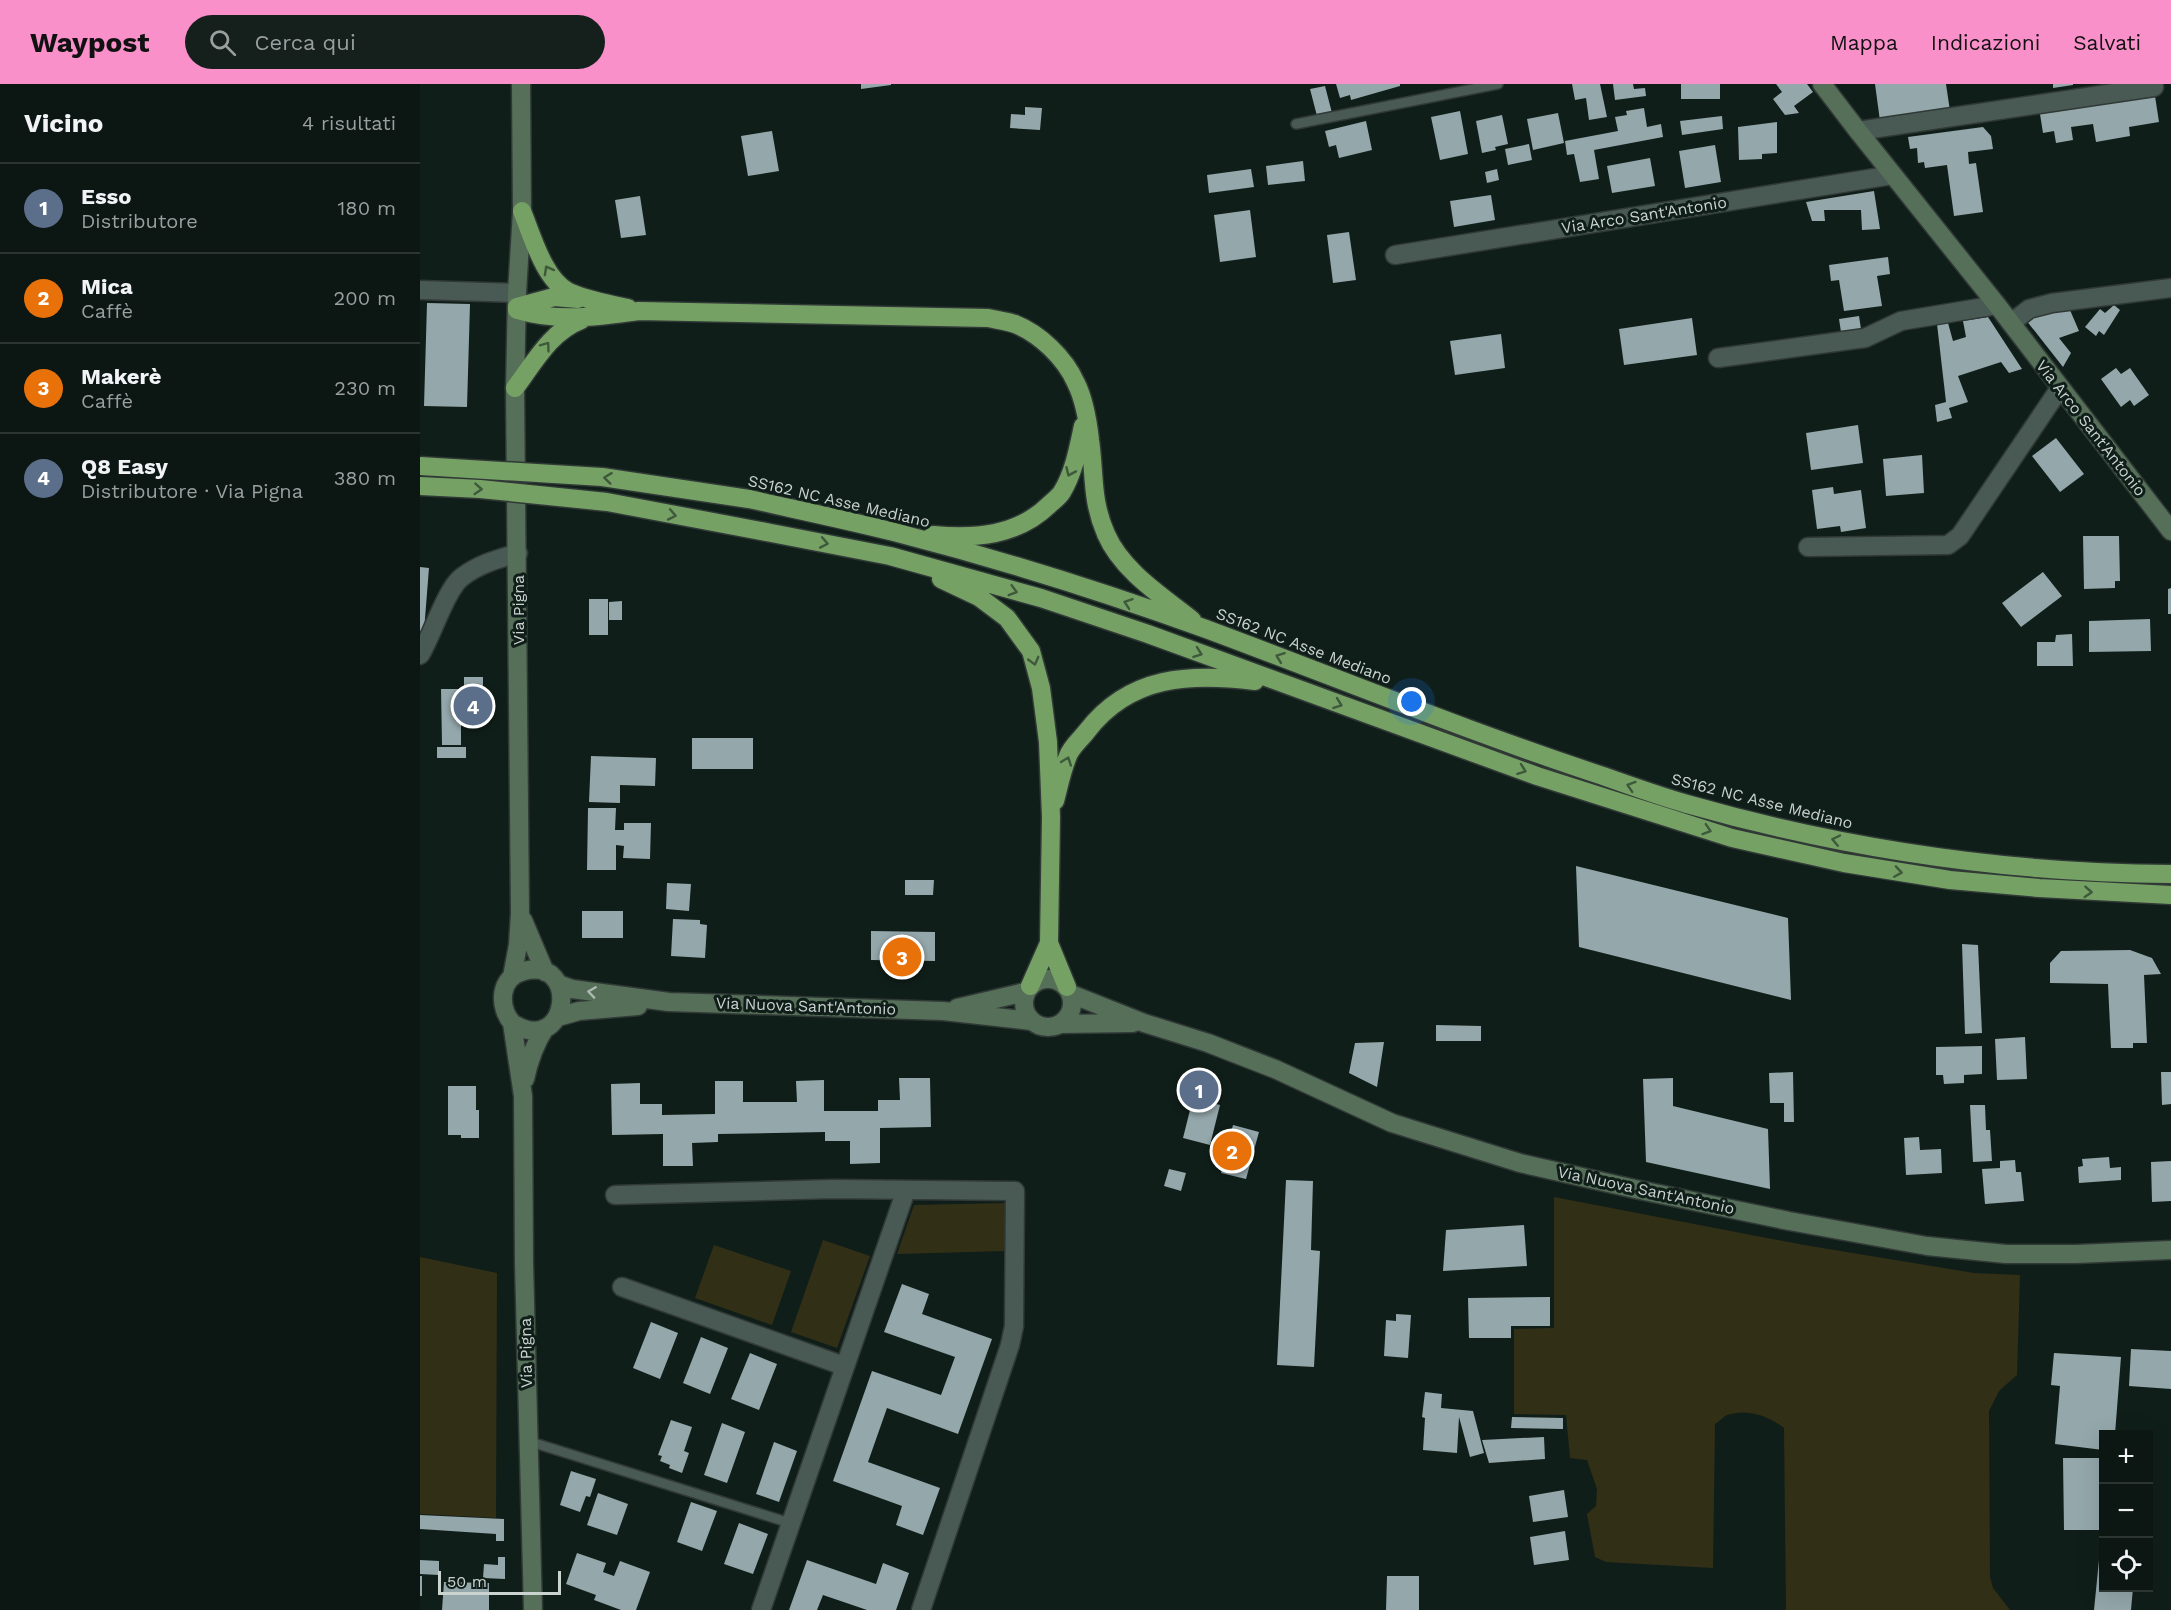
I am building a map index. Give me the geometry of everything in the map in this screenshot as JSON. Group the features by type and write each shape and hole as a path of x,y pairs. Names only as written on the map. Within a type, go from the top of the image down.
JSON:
{"highway":[{"path":"522,211 551,277 592,309"},
{"path":"517,303 554,297 592,309 988,318 1015,324 1041,339 1060,357 1076,383 1090,440 1092,482 1096,505 1106,535 1121,558 1150,586 1203,628"},
{"path":"515,388 551,339 592,309"},
{"path":"894,532 954,537 992,534 1011,530 1036,518 1061,494 1076,460 1085,416"},
{"name":"SS162 NC Asse Mediano","path":"420,466 602,477 749,499 894,532 1028,570 1203,628 1463,727 1686,804 1789,831 1962,861 2114,874 2171,874"},
{"path":"420,486 480,489 607,502 890,556 1041,598 1148,634 1537,776 1732,838 1879,869 1950,880 2137,895 2171,895"},
{"path":"890,556 979,597 1007,618 1031,651 1041,687 1048,742 1051,817 1049,943 1069,991"},
{"path":"1051,817 1068,755 1094,721 1127,695 1166,680 1202,676 1283,684"},
{"path":"1028,989 1049,943"}],"street":[{"name":"Via Pigna","path":"521,84 522,211 515,388 520,913 512,977 507,983 502,1000 503,1008 512,1023 523,1096 533,1610"},
{"name":"Via Arco Sant'Antonio","path":"1822,84 1997,305 2171,531"},
{"path":"1858,132 2154,87"},
{"name":"Via Arco Sant'Antonio","path":"1395,255 1893,175"},
{"path":"2011,323 2029,309 2052,303 2171,288"},
{"path":"420,290 517,303"},
{"path":"1718,358 1865,338 1901,321 1997,305"},
{"path":"1808,547 1948,545 1960,536 2060,388"},
{"path":"420,655 450,592 460,578 485,563 518,553"},
{"name":"Via Pigna","path":"520,913 538,959 562,1000 551,1022 535,1043 529,1060 523,1096"},
{"path":"512,977 528,970 551,978"},
{"name":"Via Nuova Sant'Antonio","path":"551,978 572,989 669,1002 943,1011 1031,1021 1046,1027 1060,1024 1144,1023"},
{"name":"Via Nuova Sant'Antonio","path":"943,1011 1028,989 1044,978 1060,982 1069,991 1144,1023 1208,1043 1275,1069 1392,1123 1520,1163 1789,1221 1927,1246 2006,1254 2171,1250"},
{"path":"1028,989 1024,1008 1031,1021"},
{"path":"1060,1024 1071,1011 1069,991"},
{"name":"Via Nuova Sant'Antonio","path":"551,1022 579,1011 669,1002"},
{"path":"512,1023 528,1030 551,1022"},
{"path":"615,1195 833,1189 1015,1191 1014,1326 1010,1345 921,1610"},
{"path":"761,1610 906,1190"},
{"path":"622,1287 844,1366"}],"lane":[{"path":"1296,124 1497,84"},
{"path":"528,1441 790,1523"}],"shaded area":[{"path":"1554,1197 1804,1245 1974,1273 2020,1275 2017,1375 1999,1391 1989,1411 1990,1577 1993,1588 2010,1610 1786,1610 1784,1428 1772,1420 1750,1413 1727,1415 1715,1424 1713,1568 1606,1562 1595,1557 1587,1514 1596,1506 1597,1489 1587,1460 1570,1458 1566,1415 1514,1414 1514,1329 1554,1328"},
{"path":"1006,1203 1006,1251 897,1254 914,1205"},
{"path":"823,1240 870,1256 837,1348 791,1332"},
{"path":"714,1245 791,1271 772,1325 695,1298"},
{"path":"420,1257 497,1273 496,1518 420,1514"}],"building":[{"path":"861,84 891,84 891,85 861,89"},
{"path":"1336,84 1400,84 1400,86 1351,100 1350,95 1340,98"},
{"path":"1572,84 1600,84 1607,117 1589,120 1586,98 1575,100"},
{"path":"1613,84 1633,84 1634,89 1645,88 1646,96 1615,100"},
{"path":"1681,84 1720,84 1720,99 1681,99"},
{"path":"1776,84 1807,84 1813,92 1794,106 1799,113 1785,115 1773,99 1782,92"},
{"path":"1875,84 1946,84 1950,111 1880,121"},
{"path":"2053,84 2073,84 2073,85 2053,88"},
{"path":"1325,86 1332,113 1317,116 1310,89"},
{"path":"2155,96 2159,122 2129,127 2130,136 2096,142 2093,124 2071,127 2073,140 2056,143 2054,131 2043,133 2040,114"},
{"path":"1025,107 1042,108 1040,130 1010,128 1011,114 1025,115"},
{"path":"1644,108 1647,127 1661,124 1663,137 1594,150 1599,179 1580,182 1574,154 1567,155 1565,141 1618,131 1615,117 1627,115 1626,111"},
{"path":"1460,111 1468,154 1440,160 1431,117"},
{"path":"1558,113 1564,143 1533,150 1527,119"},
{"path":"1502,115 1508,144 1482,153 1476,121"},
{"path":"1722,116 1723,129 1682,135 1680,121"},
{"path":"1366,121 1372,150 1339,158 1336,145 1329,147 1325,131"},
{"path":"1777,122 1777,153 1762,154 1762,159 1739,160 1738,127"},
{"path":"1983,127 1991,136 1993,149 1968,152 1969,164 1976,163 1983,212 1954,216 1947,165 1925,168 1924,162 1918,163 1917,148 1910,149 1908,137"},
{"path":"772,131 779,171 748,176 741,136"},
{"path":"1529,144 1532,160 1508,165 1505,149"},
{"path":"1715,145 1721,182 1685,188 1679,151"},
{"path":"1650,158 1655,186 1612,193 1607,166"},
{"path":"1303,161 1305,181 1268,185 1266,166"},
{"path":"1251,169 1254,187 1209,193 1207,175"},
{"path":"1497,169 1499,180 1487,183 1485,172"},
{"path":"1874,191 1880,229 1862,230 1861,210 1824,210 1825,221 1812,221 1806,202"},
{"path":"1491,195 1495,220 1454,227 1450,201"},
{"path":"640,196 646,235 621,238 615,200"},
{"path":"1250,210 1256,257 1220,262 1214,215"},
{"path":"1349,232 1356,280 1333,283 1327,235"},
{"path":"1888,257 1890,274 1877,276 1882,306 1844,311 1839,280 1831,281 1829,265"},
{"path":"427,303 470,304 467,407 424,406"},
{"path":"2114,305 2120,310 2104,335 2099,331 2096,336 2085,327 2100,309 2105,313"},
{"path":"2070,310 2079,331 2059,338 2071,353 2063,367 2026,320 2037,314"},
{"path":"1859,316 1861,329 1841,332 1839,319"},
{"path":"1988,317 2022,369 2009,373 2001,362 1958,376 1968,402 1949,408 1952,418 1937,422 1935,405 1946,402 1937,324 1948,323 1953,341 1966,337 1963,321"},
{"path":"1692,318 1697,355 1624,365 1619,329"},
{"path":"1501,334 1505,368 1455,375 1450,341"},
{"path":"2116,368 2121,374 2130,368 2149,395 2134,406 2130,400 2121,407 2101,379"},
{"path":"1858,425 1863,463 1811,470 1806,433"},
{"path":"2056,438 2084,474 2060,492 2032,456"},
{"path":"1922,455 1924,493 1886,496 1883,459"},
{"path":"1833,487 1834,494 1861,490 1866,528 1841,532 1840,526 1817,529 1812,490"},
{"path":"2083,536 2119,536 2120,581 2115,581 2115,588 2084,589"},
{"path":"420,567 429,568 424,631 420,631"},
{"path":"2043,572 2062,596 2021,627 2002,603"},
{"path":"2171,588 2171,614 2168,614 2168,589"},
{"path":"589,599 608,599 608,635 589,635"},
{"path":"622,601 622,620 609,620 609,602"},
{"path":"2150,619 2151,651 2089,652 2089,621"},
{"path":"2072,634 2073,666 2037,666 2037,642 2055,642 2056,635"},
{"path":"464,677 483,677 483,722 461,722 461,745 442,745 441,689 464,689"},
{"path":"692,738 753,738 753,769 692,769"},
{"path":"437,747 466,747 466,758 437,758"},
{"path":"591,756 656,758 655,786 620,785 620,803 589,802"},
{"path":"588,808 616,808 615,830 624,830 624,823 651,823 650,859 623,858 624,846 616,845 616,870 587,870"},
{"path":"1576,866 1788,918 1791,1000 1579,947"},
{"path":"905,880 934,880 933,895 905,895"},
{"path":"667,883 691,884 689,911 666,909"},
{"path":"582,911 623,911 623,938 582,938"},
{"path":"673,919 700,920 700,924 707,925 705,958 671,956"},
{"path":"871,931 935,932 935,961 871,960"},
{"path":"1962,944 1978,945 1982,1033 1965,1034"},
{"path":"2130,950 2152,958 2161,974 2144,975 2147,1043 2133,1043 2133,1048 2111,1048 2108,984 2050,983 2050,963 2061,951"},
{"path":"1436,1025 1481,1026 1481,1041 1436,1041"},
{"path":"2025,1037 2027,1079 1997,1080 1995,1039"},
{"path":"1384,1042 1377,1087 1349,1073 1355,1043"},
{"path":"1982,1046 1982,1074 1964,1075 1964,1083 1944,1084 1943,1075 1936,1075 1936,1047"},
{"path":"1793,1072 1794,1122 1784,1122 1784,1103 1770,1103 1769,1073"},
{"path":"2161,1072 2171,1072 2171,1104 2162,1105"},
{"path":"899,1078 930,1078 931,1127 880,1128 880,1163 850,1164 850,1141 825,1141 825,1132 718,1134 718,1142 692,1143 693,1166 663,1166 663,1134 612,1135 611,1084 640,1083 640,1104 662,1104 662,1115 715,1114 715,1081 743,1081 743,1102 797,1102 796,1081 824,1080 824,1111 878,1111 878,1100 900,1100"},
{"path":"1673,1078 1673,1106 1768,1129 1770,1189 1646,1162 1643,1079"},
{"path":"448,1086 476,1086 479,1138 448,1135"},
{"path":"1193,1098 1220,1105 1210,1145 1183,1138"},
{"path":"1970,1105 1985,1105 1986,1130 1990,1130 1992,1161 1973,1162"},
{"path":"1233,1125 1259,1132 1246,1179 1221,1173"},
{"path":"1919,1137 1920,1150 1941,1149 1942,1173 1906,1175 1904,1138"},
{"path":"2109,1157 2110,1168 2121,1167 2121,1180 2079,1183 2078,1167 2083,1166 2082,1159"},
{"path":"2015,1160 2016,1172 2021,1172 2024,1201 1985,1204 1982,1169 2000,1168 2000,1161"},
{"path":"2171,1161 2171,1201 2152,1202 2151,1162"},
{"path":"1169,1169 1186,1173 1181,1191 1164,1186"},
{"path":"1286,1180 1313,1181 1311,1250 1320,1251 1314,1367 1277,1365"},
{"path":"1524,1225 1527,1266 1443,1271 1446,1230"},
{"path":"902,1284 929,1294 922,1314 992,1339 958,1434 887,1408 868,1462 940,1488 923,1535 896,1525 902,1506 833,1481 872,1371 941,1395 955,1357 884,1332"},
{"path":"1550,1297 1550,1326 1511,1326 1511,1338 1469,1338 1468,1298"},
{"path":"1396,1314 1411,1315 1408,1358 1384,1356 1386,1320 1396,1321"},
{"path":"651,1322 678,1333 660,1379 633,1368"},
{"path":"701,1337 728,1348 710,1394 683,1383"},
{"path":"2131,1349 2171,1351 2171,1389 2129,1386"},
{"path":"750,1353 777,1364 759,1410 731,1399"},
{"path":"2054,1353 2121,1357 2115,1430 2099,1430 2099,1450 2055,1444 2060,1386 2051,1385"},
{"path":"1425,1392 1442,1394 1441,1408 1473,1411 1484,1453 1470,1457 1459,1417 1457,1453 1423,1450 1425,1418 1422,1417"},
{"path":"1512,1417 1563,1418 1563,1429 1511,1428"},
{"path":"671,1420 692,1427 684,1451 689,1453 682,1473 669,1468 670,1465 660,1461 662,1456 658,1455"},
{"path":"722,1423 745,1432 727,1483 704,1475"},
{"path":"1544,1437 1545,1459 1489,1463 1482,1440"},
{"path":"774,1442 797,1451 779,1502 756,1494"},
{"path":"2063,1458 2099,1458 2099,1530 2064,1530"},
{"path":"571,1471 596,1479 590,1497 586,1496 580,1512 560,1505"},
{"path":"1564,1490 1568,1517 1533,1522 1529,1496"},
{"path":"598,1493 628,1504 617,1535 587,1525"},
{"path":"691,1502 717,1511 702,1551 677,1542"},
{"path":"420,1515 504,1519 504,1541 496,1541 496,1534 420,1529"},
{"path":"739,1523 768,1534 753,1574 724,1564"},
{"path":"1565,1531 1569,1560 1534,1565 1530,1537"},
{"path":"577,1553 606,1563 603,1572 614,1576 620,1561 650,1572 636,1610 621,1610 594,1600 596,1595 566,1584"},
{"path":"498,1557 505,1557 505,1579 483,1578 484,1564 498,1565"},
{"path":"420,1560 439,1561 439,1575 420,1574"},
{"path":"807,1560 876,1584 883,1563 909,1573 896,1610 867,1610 823,1595 817,1610 789,1610"},
{"path":"2099,1560 2099,1592 2133,1592 2131,1610 2094,1610"},
{"path":"420,1576 422,1576 422,1596 420,1596"},
{"path":"1387,1576 1419,1576 1419,1610 1386,1610"},
{"path":"444,1582 489,1583 489,1610 442,1610"}],"place":[{"name":"Q8 Easy","path":"473,706"},
{"name":"Makerè","path":"902,957"},
{"name":"Esso","path":"1199,1090"},
{"name":"Mica","path":"1232,1151"}]}
